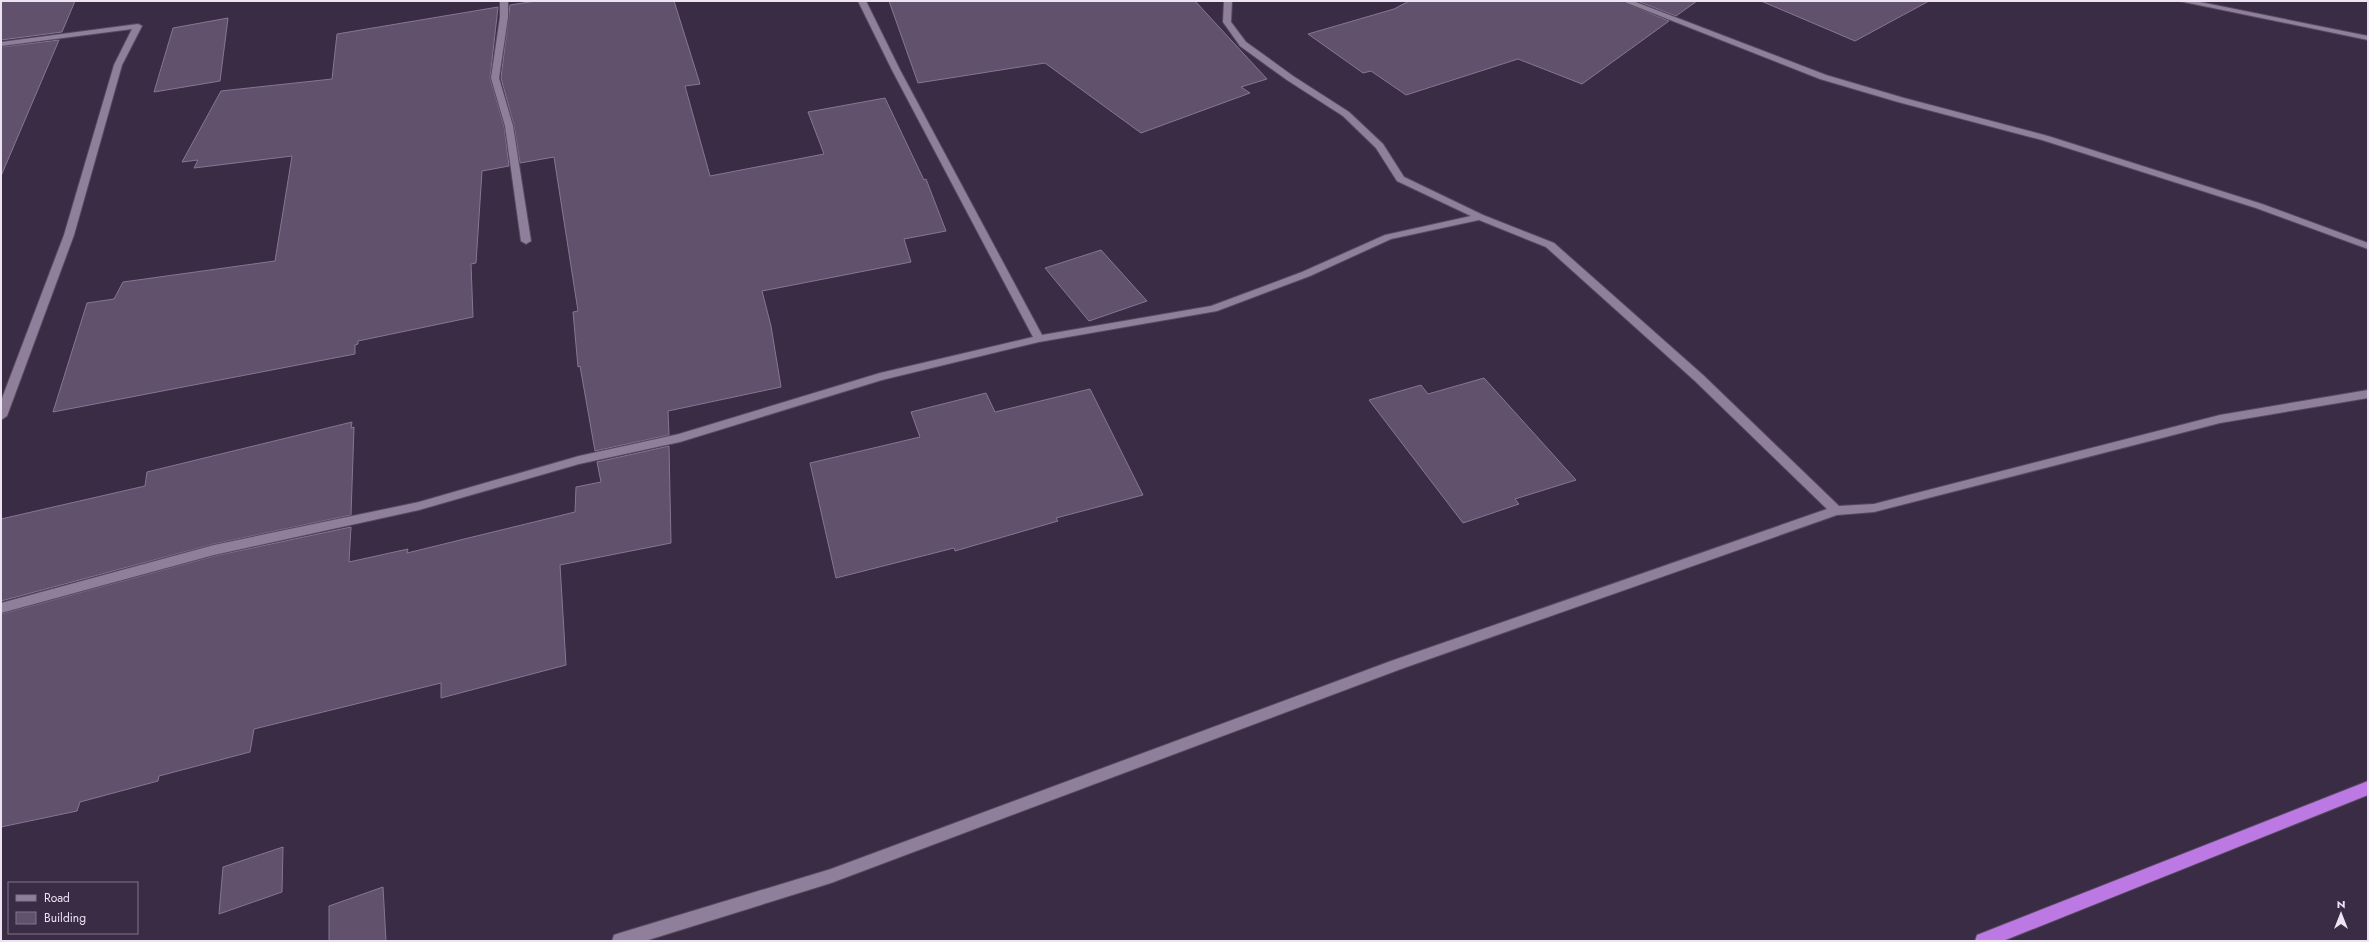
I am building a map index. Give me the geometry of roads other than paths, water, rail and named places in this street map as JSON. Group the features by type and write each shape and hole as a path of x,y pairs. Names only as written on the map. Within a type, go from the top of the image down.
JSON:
{"highway":[{"path":"1983,941 2368,788"}],"street":[{"path":"504,1 494,78 508,126 526,241"},
{"path":"862,1 896,70 1039,339"},
{"path":"1231,1 1227,22 1243,44 1290,78 1346,114 1380,146 1400,179 1480,218 1550,246 1699,378 1836,511"},
{"path":"1626,1 1823,77 1901,100 2046,138 2259,206 2368,246"},
{"path":"2183,1 2368,38"},
{"path":"1,44 138,26 118,65 69,235 1,416"},
{"path":"1,608 214,550 419,506 579,460 680,438 880,377 1039,339 1212,309 1306,274 1388,237 1480,218"},
{"path":"620,941 831,876 1396,665 1836,511 1874,508 2220,419 2368,394"}]}
